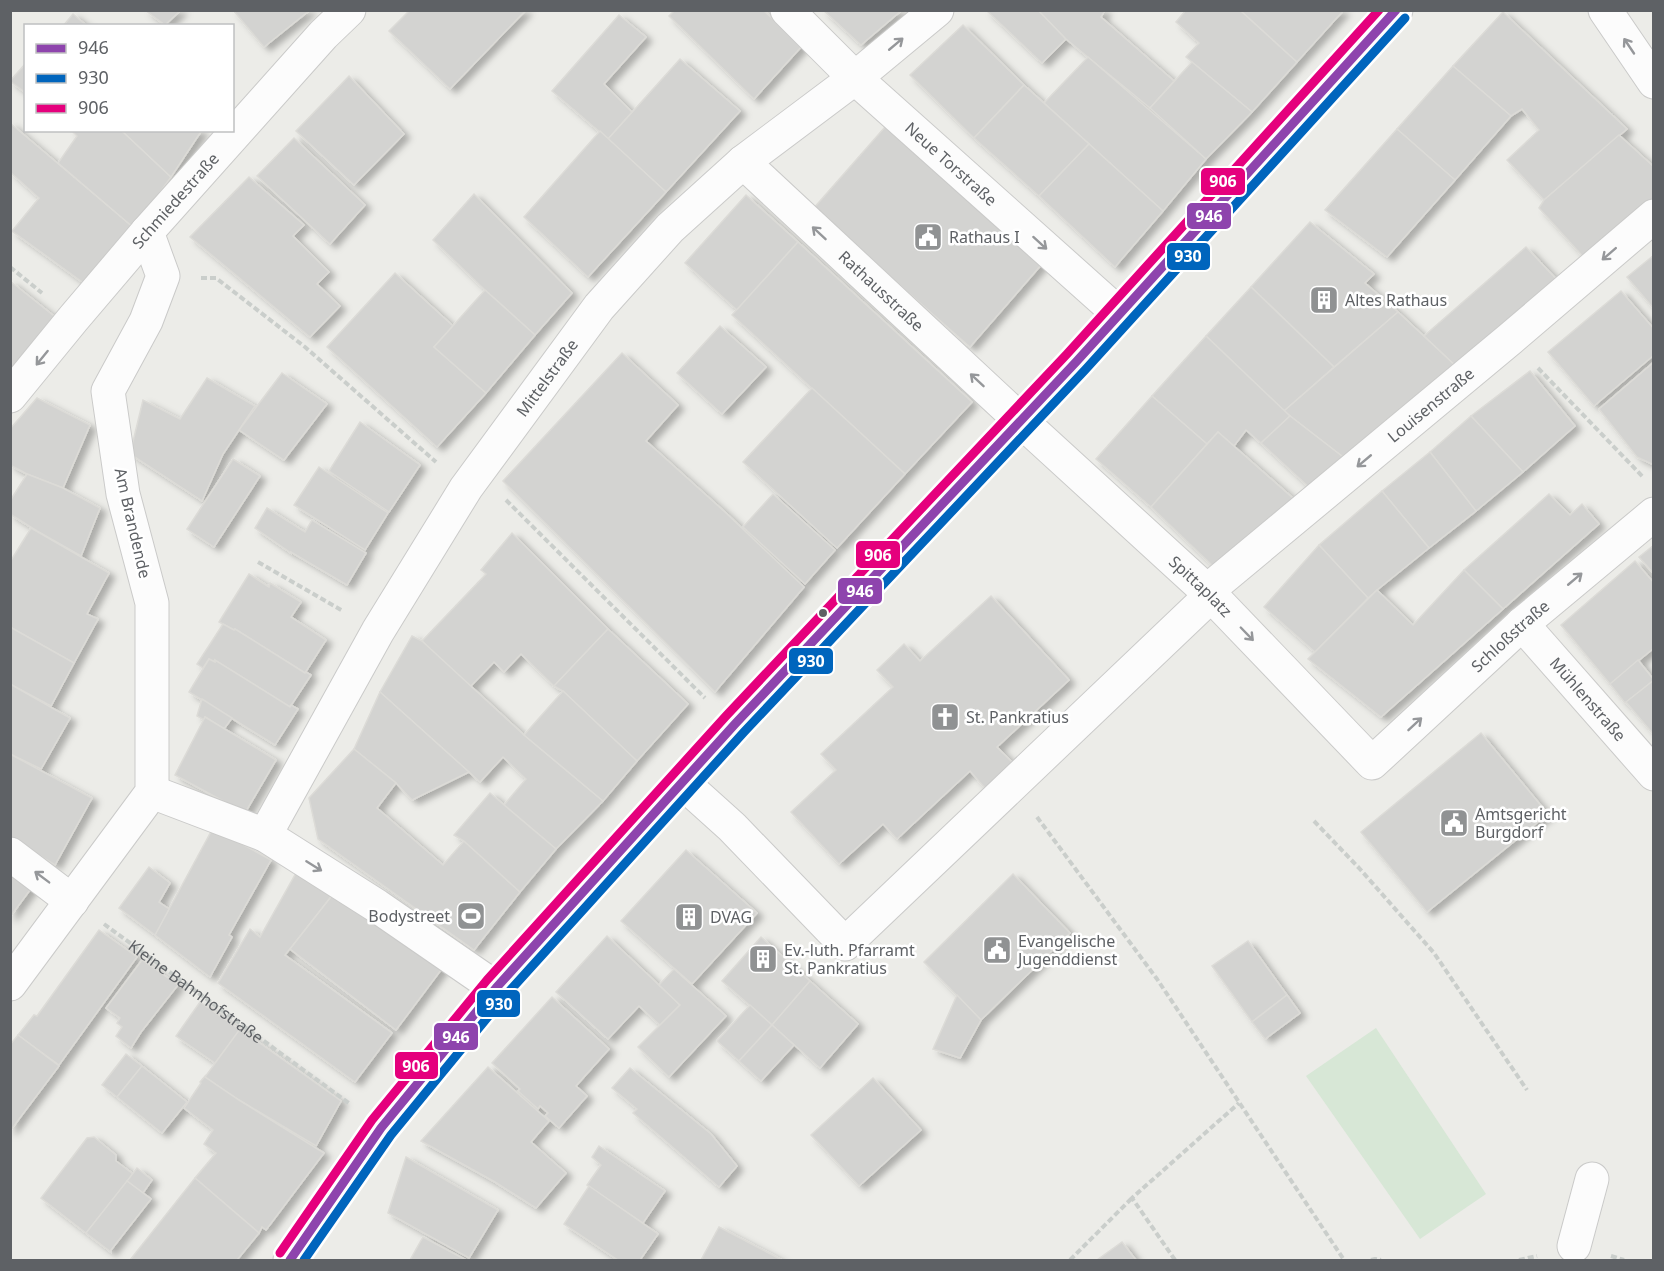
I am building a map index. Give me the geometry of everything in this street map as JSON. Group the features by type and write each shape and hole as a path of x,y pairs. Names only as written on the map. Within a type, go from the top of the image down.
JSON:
{"street":[{"name":"Schmiedestraße","path":"10,396 147,232 323,35 350,10"},
{"name":"Neue Torstraße","path":"788,10 855,78 1119,314"},
{"name":"Mittelstraße","path":"265,835 378,631 466,488 598,308 670,228 743,162 855,78 937,10"},
{"path":"290,1260 381,1128 496,988 682,782 1119,314 1396,10"},
{"path":"1605,10 1653,82"},
{"name":"Rathausstraße","path":"743,162 1020,420"},
{"name":"Louisenstraße","path":"682,782 732,827 845,944 1203,603 1209,594 1653,216"},
{"name":"Am Brandende","path":"147,232 163,276 146,321 108,391 123,494 152,603 152,792"},
{"name":"Spittaplatz","path":"1020,420 1209,594 1372,764"},
{"name":"Schloßstraße","path":"1372,764 1522,624 1653,514"},
{"name":"Mühlenstraße","path":"1522,624 1653,774"},
{"path":"10,984 152,792 265,835 377,906 496,988"},
{"path":"10,854 72,901"},
{"path":"1574,1246 1592,1179"}],"path":[{"path":"1510,339 1646,479"},
{"path":"258,562 378,631"},
{"path":"1013,785 1157,979 1344,1260"},
{"path":"1314,821 1434,953 1527,1090"},
{"name":"Kleine Bahnhofstraße","path":"72,901 381,1128"},
{"path":"1070,1260 1132,1198 1239,1103"},
{"path":"1132,1198 1175,1260"},
{"path":"1371,1260 1381,1260"}],"green space":[{"path":"1376,1028 1486,1194 1420,1239 1306,1076"}],"building":[{"path":"145,10 181,10 164,24"},
{"path":"233,10 310,10 264,47"},
{"path":"410,10 526,10 450,89 389,31"},
{"path":"675,10 763,10 802,46 754,99 669,16"},
{"path":"823,10 902,10 861,45"},
{"path":"986,10 1038,10 1066,39 1042,63"},
{"path":"1038,10 1105,10 1101,17 1174,81 1150,108 1066,39"},
{"path":"1186,10 1240,10 1297,62 1252,112 1186,57 1199,43 1176,22"},
{"path":"1240,10 1343,10 1343,11 1297,62"},
{"path":"1503,12 1627,129 1544,200 1507,160 1539,130 1522,109 1511,116 1453,66"},
{"path":"73,14 85,24 65,24"},
{"path":"619,15 646,37 604,84 632,112 608,139 552,91"},
{"path":"963,25 1024,85 974,138 910,75"},
{"path":"1088,57 1206,159 1163,211 1044,103"},
{"path":"680,59 740,111 666,192 608,139"},
{"path":"1192,62 1252,112 1206,159 1150,108"},
{"path":"24,65 24,92 10,81"},
{"path":"1453,66 1511,116 1455,180 1397,129"},
{"path":"349,76 404,134 354,185 296,131"},
{"path":"1024,85 1089,144 1039,196 974,138"},
{"path":"10,123 134,228 85,284 12,231 39,198 10,172"},
{"name":"Rathaus I","path":"885,127 1042,264 970,347 813,209"},
{"path":"1397,129 1455,180 1387,257 1325,210"},
{"path":"600,131 666,192 588,277 524,217"},
{"path":"73,132 123,132 171,177 134,228 58,163 77,136"},
{"path":"123,132 201,132 171,177"},
{"path":"1619,135 1654,167 1654,198 1587,261 1539,208 1544,200"},
{"path":"294,138 365,205 330,244 257,176"},
{"path":"1089,144 1163,211 1115,267 1039,196"},
{"path":"249,177 304,225 293,236 329,272 317,284 340,306 310,337 190,237"},
{"path":"474,194 572,293 535,335 433,240"},
{"path":"746,195 798,242 737,310 685,263"},
{"name":"Altes Rathaus","path":"1310,222 1374,274 1365,283 1398,312 1334,367 1251,287"},
{"path":"798,242 972,402 905,474 732,315"},
{"path":"1526,247 1559,282 1460,370 1424,336"},
{"path":"1654,255 1654,309 1627,277"},
{"path":"395,273 453,326 434,347 486,393 437,447 327,347"},
{"path":"10,281 59,320 16,373 10,368"},
{"path":"1251,287 1334,367 1284,411 1206,336"},
{"path":"485,290 535,335 486,393 434,347"},
{"path":"1621,291 1654,329 1654,355 1594,406 1548,352"},
{"path":"1398,312 1460,370 1347,460 1284,411"},
{"path":"720,326 766,367 722,414 677,373"},
{"path":"1206,336 1290,416 1261,443 1246,430 1234,446 1218,432 1207,444 1152,396"},
{"path":"622,353 678,405 646,441 804,587 715,692 503,481"},
{"path":"1654,362 1654,465 1637,457 1599,409"},
{"path":"1530,371 1575,426 1523,472 1471,416"},
{"path":"282,373 327,404 284,460 239,430"},
{"path":"207,378 255,406 223,454 202,501 130,454 143,400 180,419"},
{"path":"812,388 905,474 837,548 743,462"},
{"path":"1152,396 1207,444 1151,507 1096,459"},
{"path":"37,398 90,425 63,488 10,465 10,429"},
{"path":"1290,416 1347,460 1311,489 1261,443"},
{"path":"1471,416 1523,472 1476,511 1430,452"},
{"path":"360,422 420,465 389,512 329,471"},
{"path":"1218,432 1295,500 1215,568 1151,507"},
{"path":"1430,452 1476,511 1429,548 1382,491"},
{"path":"233,459 260,476 214,547 187,529"},
{"path":"319,467 388,513 365,550 294,505"},
{"path":"27,474 63,488 100,508 81,556 10,514 10,501"},
{"path":"1382,491 1429,548 1368,598 1319,545"},
{"path":"773,494 835,550 805,584 743,527"},
{"path":"1549,494 1570,515 1582,504 1599,524 1503,609 1464,570"},
{"path":"267,508 305,532 312,520 366,553 347,585 291,553 255,528"},
{"path":"31,528 109,573 87,614 98,619 74,663 10,627 10,562"},
{"path":"512,533 608,629 554,686 521,654 504,672 494,662 470,687 422,641 486,574 481,570"},
{"path":"1319,545 1368,598 1315,652 1264,607"},
{"path":"1654,545 1654,574 1639,557"},
{"path":"1635,561 1654,583 1654,648 1610,684 1561,625"},
{"path":"1464,570 1503,609 1381,717 1308,659 1377,590 1413,625"},
{"path":"249,574 269,587 270,583 301,602 291,617 326,640 305,673 235,629 219,622"},
{"name":"St. Pankratius","path":"991,596 1069,680 997,747 1013,763 985,788 970,771 897,839 883,824 839,864 791,812 836,770 821,754 893,687 877,670 904,644 920,661"},
{"path":"223,624 311,675 290,707 215,660 215,662 209,659 203,668 197,664"},
{"path":"10,627 74,663 51,706 10,684"},
{"path":"608,629 688,704 637,761 563,691 554,686"},
{"path":"412,636 422,641 524,735 603,801 556,849 504,805 526,779 503,757 480,782 380,692"},
{"path":"209,659 215,662 215,660 290,707 291,705 298,709 275,745 189,692"},
{"path":"1638,660 1654,680 1625,703 1610,684"},
{"path":"1654,680 1654,735 1626,702"},
{"path":"10,684 70,718 41,769 10,754"},
{"path":"563,691 637,761 603,801 524,735"},
{"path":"380,692 469,772 412,800 396,783 354,749"},
{"path":"202,699 232,718 224,729 205,717 204,720 197,716"},
{"path":"205,717 276,760 245,813 175,775"},
{"name":"Amtsgericht Burgdorf","path":"1481,733 1548,814 1427,912 1361,832"},
{"path":"354,749 396,783 377,808 443,865 464,841 520,892 474,950 318,839 309,798"},
{"path":"10,754 92,798 55,865 10,838"},
{"path":"490,793 556,849 520,892 464,841 454,835"},
{"path":"213,828 271,860 229,935 232,937 210,977 155,935"},
{"name":"DVAG","path":"686,850 757,913 692,984 621,921"},
{"path":"149,867 170,883 159,902 169,909 155,935 119,908"},
{"path":"10,870 33,886 10,917"},
{"path":"296,873 334,893 285,955 392,1033 355,1082 218,983 250,929 260,937"},
{"path":"1013,874 1070,933 981,1020 924,962"},
{"path":"334,893 444,966 396,1030 290,949"},
{"path":"99,930 137,957 59,1065 18,1035 34,1015 37,1016"},
{"path":"607,936 680,1005 660,1025 639,1006 608,1039 556,992"},
{"name":"Ev.-luth. Pfarramt St. Pankratius","path":"761,937 810,981 772,1025 722,981"},
{"path":"1248,941 1287,995 1252,1022 1212,966"},
{"path":"142,960 178,985 131,1048 116,1036 122,1027 117,1023 120,1018 106,1008"},
{"path":"674,969 726,1016 669,1077 638,1047 680,1005 659,985"},
{"path":"810,981 858,1024 820,1068 772,1025"},
{"path":"957,995 981,1020 960,1058 933,1049"},
{"path":"1287,995 1300,1013 1265,1039 1252,1022"},
{"path":"552,997 609,1049 576,1086 587,1096 559,1128 545,1116 548,1113 540,1106 538,1109 492,1063"},
{"path":"200,1002 240,1030 215,1063 176,1036"},
{"path":"750,1005 772,1025 739,1061 717,1041"},
{"path":"772,1025 794,1045 761,1081 739,1061"},
{"path":"240,1029 341,1101 316,1146 205,1077"},
{"path":"18,1035 59,1066 10,1131 10,1045"},
{"path":"126,1054 142,1066 117,1097 102,1085"},
{"path":"142,1066 187,1102 162,1133 117,1097"},
{"path":"488,1067 549,1121 531,1142 566,1173 536,1208 495,1182 421,1141"},
{"path":"630,1068 711,1134 737,1166 719,1187 633,1113 637,1109 612,1088"},
{"path":"206,1075 205,1077 239,1100 324,1153 266,1230 262,1227 259,1233 195,1178 216,1153 204,1144 213,1130 184,1108"},
{"path":"873,1078 921,1130 859,1186 811,1135"},
{"path":"94,1137 116,1155 116,1161 133,1174 86,1233 41,1198 87,1138"},
{"path":"599,1146 665,1191 643,1223 587,1185 601,1165 592,1157"},
{"path":"406,1157 498,1210 469,1258 388,1213"},
{"path":"137,1168 152,1180 143,1193 127,1181"},
{"path":"195,1178 259,1233 237,1260 130,1260"},
{"path":"127,1181 151,1199 111,1252 86,1233"},
{"path":"589,1186 658,1234 640,1260 618,1260 564,1224"},
{"path":"719,1227 782,1260 701,1260"},
{"path":"423,1237 466,1260 410,1260"},
{"path":"1122,1242 1136,1260 1097,1260"}],"transit line":[{"name":"906","path":"280,1253 372,1120 487,980 726,716 1067,354 1379,10"},
{"name":"946","path":"290,1260 381,1128 496,988 735,724 1076,362 1396,10"},
{"name":"930","path":"304,1260 391,1135 505,996 744,732 1085,370 1405,18"}],"place":[{"name":"Rathaus I","path":"928,237"},
{"name":"Altes Rathaus","path":"1324,300"},
{"name":"St. Pankratius","path":"945,717"},
{"name":"Amtsgericht Burgdorf","path":"1454,823"},
{"name":"Bodystreet","path":"471,916"},
{"name":"DVAG","path":"689,917"},
{"name":"Evangelische Jugenddienst","path":"997,950"},
{"name":"Ev.-luth. Pfarramt St. Pankratius","path":"763,959"}]}
